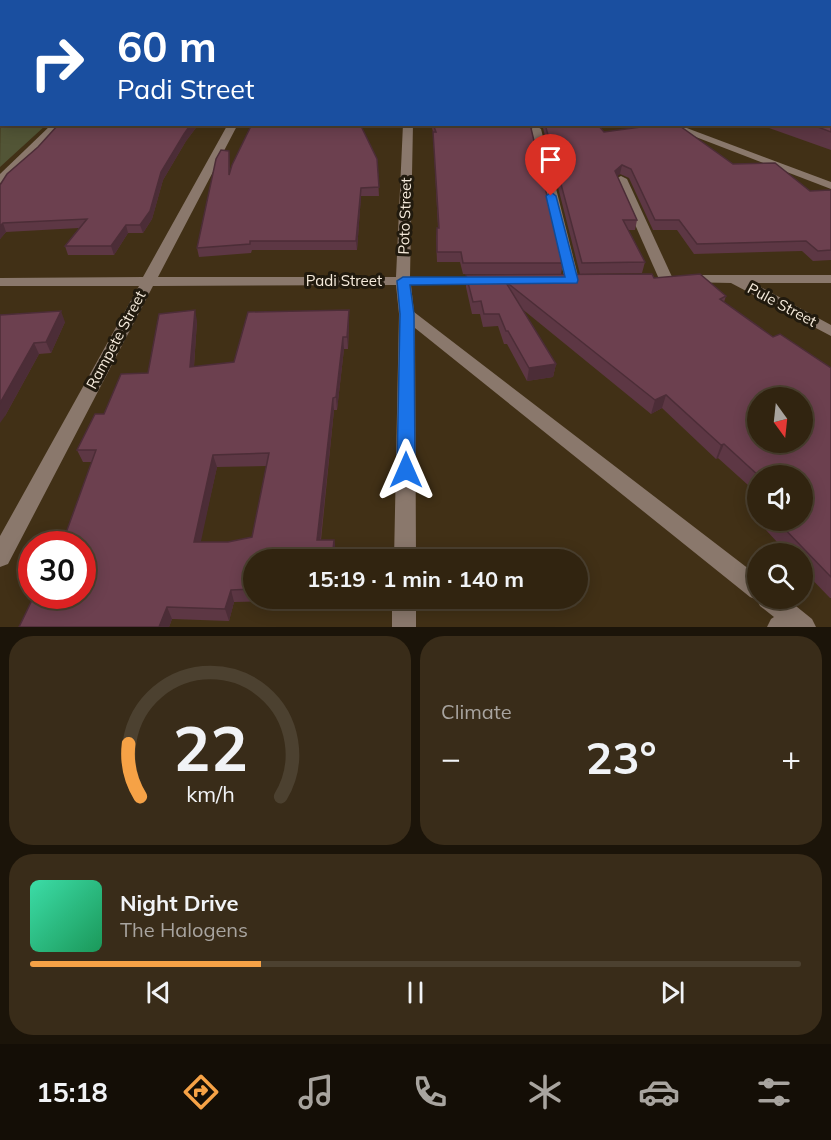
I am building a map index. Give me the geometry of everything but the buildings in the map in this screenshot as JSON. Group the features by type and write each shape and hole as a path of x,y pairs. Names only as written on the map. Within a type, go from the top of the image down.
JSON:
{"street":[{"path":"0,180 56,126"},
{"name":"Rampete Street","path":"0,557 232,126"},
{"name":"Poto Street","path":"405,549 407,314 403,281 408,126"},
{"path":"671,126 831,186"},
{"path":"536,129 572,280"},
{"path":"621,179 660,279 831,279"},
{"name":"Pule Street","path":"733,279 831,331"},
{"name":"Padi Street","path":"0,282 505,281"},
{"path":"407,314 747,581"},
{"path":"404,609 404,627"},
{"path":"779,609 794,625"}],"green space":[{"path":"0,126 45,126 0,167"}],"route":[{"path":"406,470 407,314 403,281 572,280 551,196"}]}
